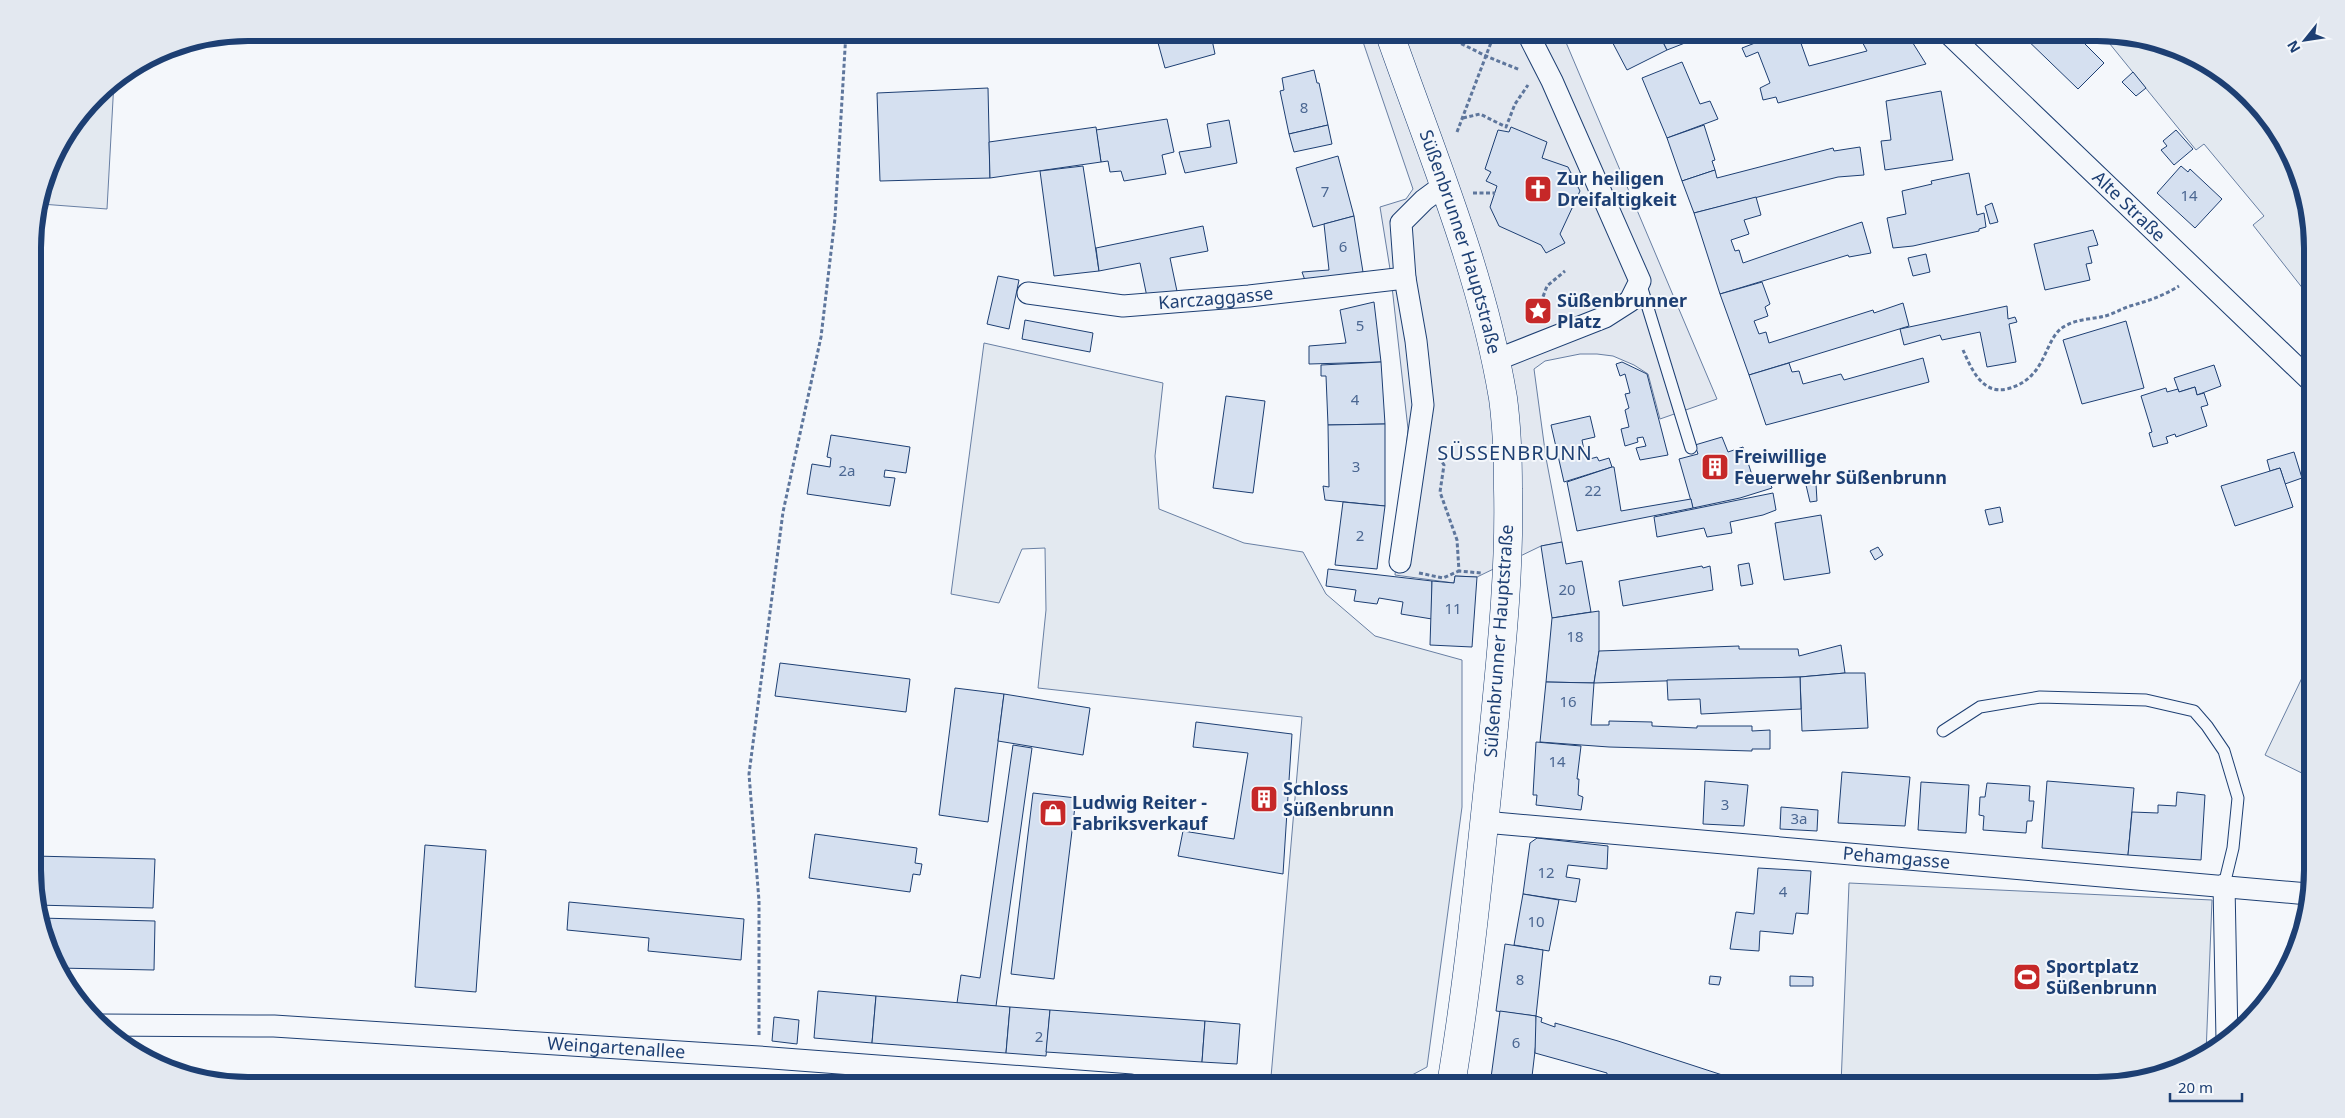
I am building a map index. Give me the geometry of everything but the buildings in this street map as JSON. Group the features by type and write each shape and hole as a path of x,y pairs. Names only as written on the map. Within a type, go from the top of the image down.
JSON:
{"main road":[{"name":"Süßenbrunner Hauptstraße","path":"1392,41 1473,273 1496,360 1503,401 1506,436 1508,542 1504,631 1470,959 1452,1077"}],"street":[{"path":"1496,360 1605,317 1630,301 1640,281 1559,98 1531,41"},
{"name":"Alte Straße","path":"1956,41 2304,374"},
{"path":"1400,562 1423,405 1416,341 1405,278 1401,223 1424,200 1443,186"},
{"name":"Karczaggasse","path":"1028,293 1123,306 1249,296 1405,278"},
{"name":"Pehamgasse","path":"1484,822 1795,851 2224,885 2302,893"},
{"path":"2224,885 2227,1031"},
{"name":"Weingartenallee","path":"112,1025 274,1026 759,1057 1025,1077"}],"lane":[{"path":"1640,281 1691,448"},
{"path":"1943,731 1980,707 2040,696 2146,700 2194,712 2207,726 2224,751 2238,798 2232,848 2224,885"}],"path":[{"path":"759,1057 759,901 748,774 783,512 821,336 835,218 845,41"},
{"path":"1456,41 1486,56 1528,72"},
{"path":"1457,132 1492,41"},
{"path":"1463,118 1480,114 1506,127 1515,104 1530,82"},
{"path":"1470,193 1495,193"},
{"path":"1963,350 1973,373 1990,389 2002,390 2019,386 2035,372 2052,340 2066,325 2106,316 2151,301 2183,284 2195,270"},
{"path":"1532,328 1547,286 1565,271"},
{"path":"1435,449 1444,465 1440,492 1457,540 1459,572"},
{"path":"1400,562 1405,571 1443,578 1459,572 1487,574"}],"shaded area":[{"name":"Süßenbrunner Platz","path":"1363,41 1565,41 1717,399 1660,419 1648,374 1634,365 1613,356 1597,354 1580,354 1545,361 1534,369 1546,458 1562,542 1541,546 1477,577 1455,576 1454,583 1395,575 1408,429 1390,269 1380,207 1406,199 1413,189"},
{"path":"2108,42 2150,48 2176,57 2200,69 2223,84 2261,122 2276,145 2288,169 2297,195 2302,221 2304,248 2304,290 2253,225 2264,216 2204,144 2196,150"},
{"path":"113,92 107,209 46,204 57,169 76,133 102,102"},
{"path":"984,343 1163,383 1155,456 1159,509 1244,543 1303,552 1326,594 1375,636 1462,660 1462,807 1427,1067 1408,1077 1271,1077 1302,717 1038,688 1046,610 1045,548 1022,549 999,603 951,594"},
{"path":"2304,674 2304,774 2265,755"},
{"name":"Sportplatz Süßenbrunn","path":"1849,883 2212,900 2206,1045 2176,1061 2137,1073 2097,1077 1841,1077"}],"place":[{"name":"Zur heiligen Dreifaltigkeit","path":"1538,189"},
{"name":"Süßenbrunner Platz","path":"1538,311"},
{"name":"Freiwillige Feuerwehr Süßenbrunn","path":"1715,467"},
{"name":"Schloss Süßenbrunn","path":"1264,799"},
{"name":"Ludwig Reiter - Fabriksverkauf","path":"1053,813"},
{"name":"Sportplatz Süßenbrunn","path":"2027,977"}],"district":[{"name":"SÜSSENBRUNN","path":"1515,453"}]}
